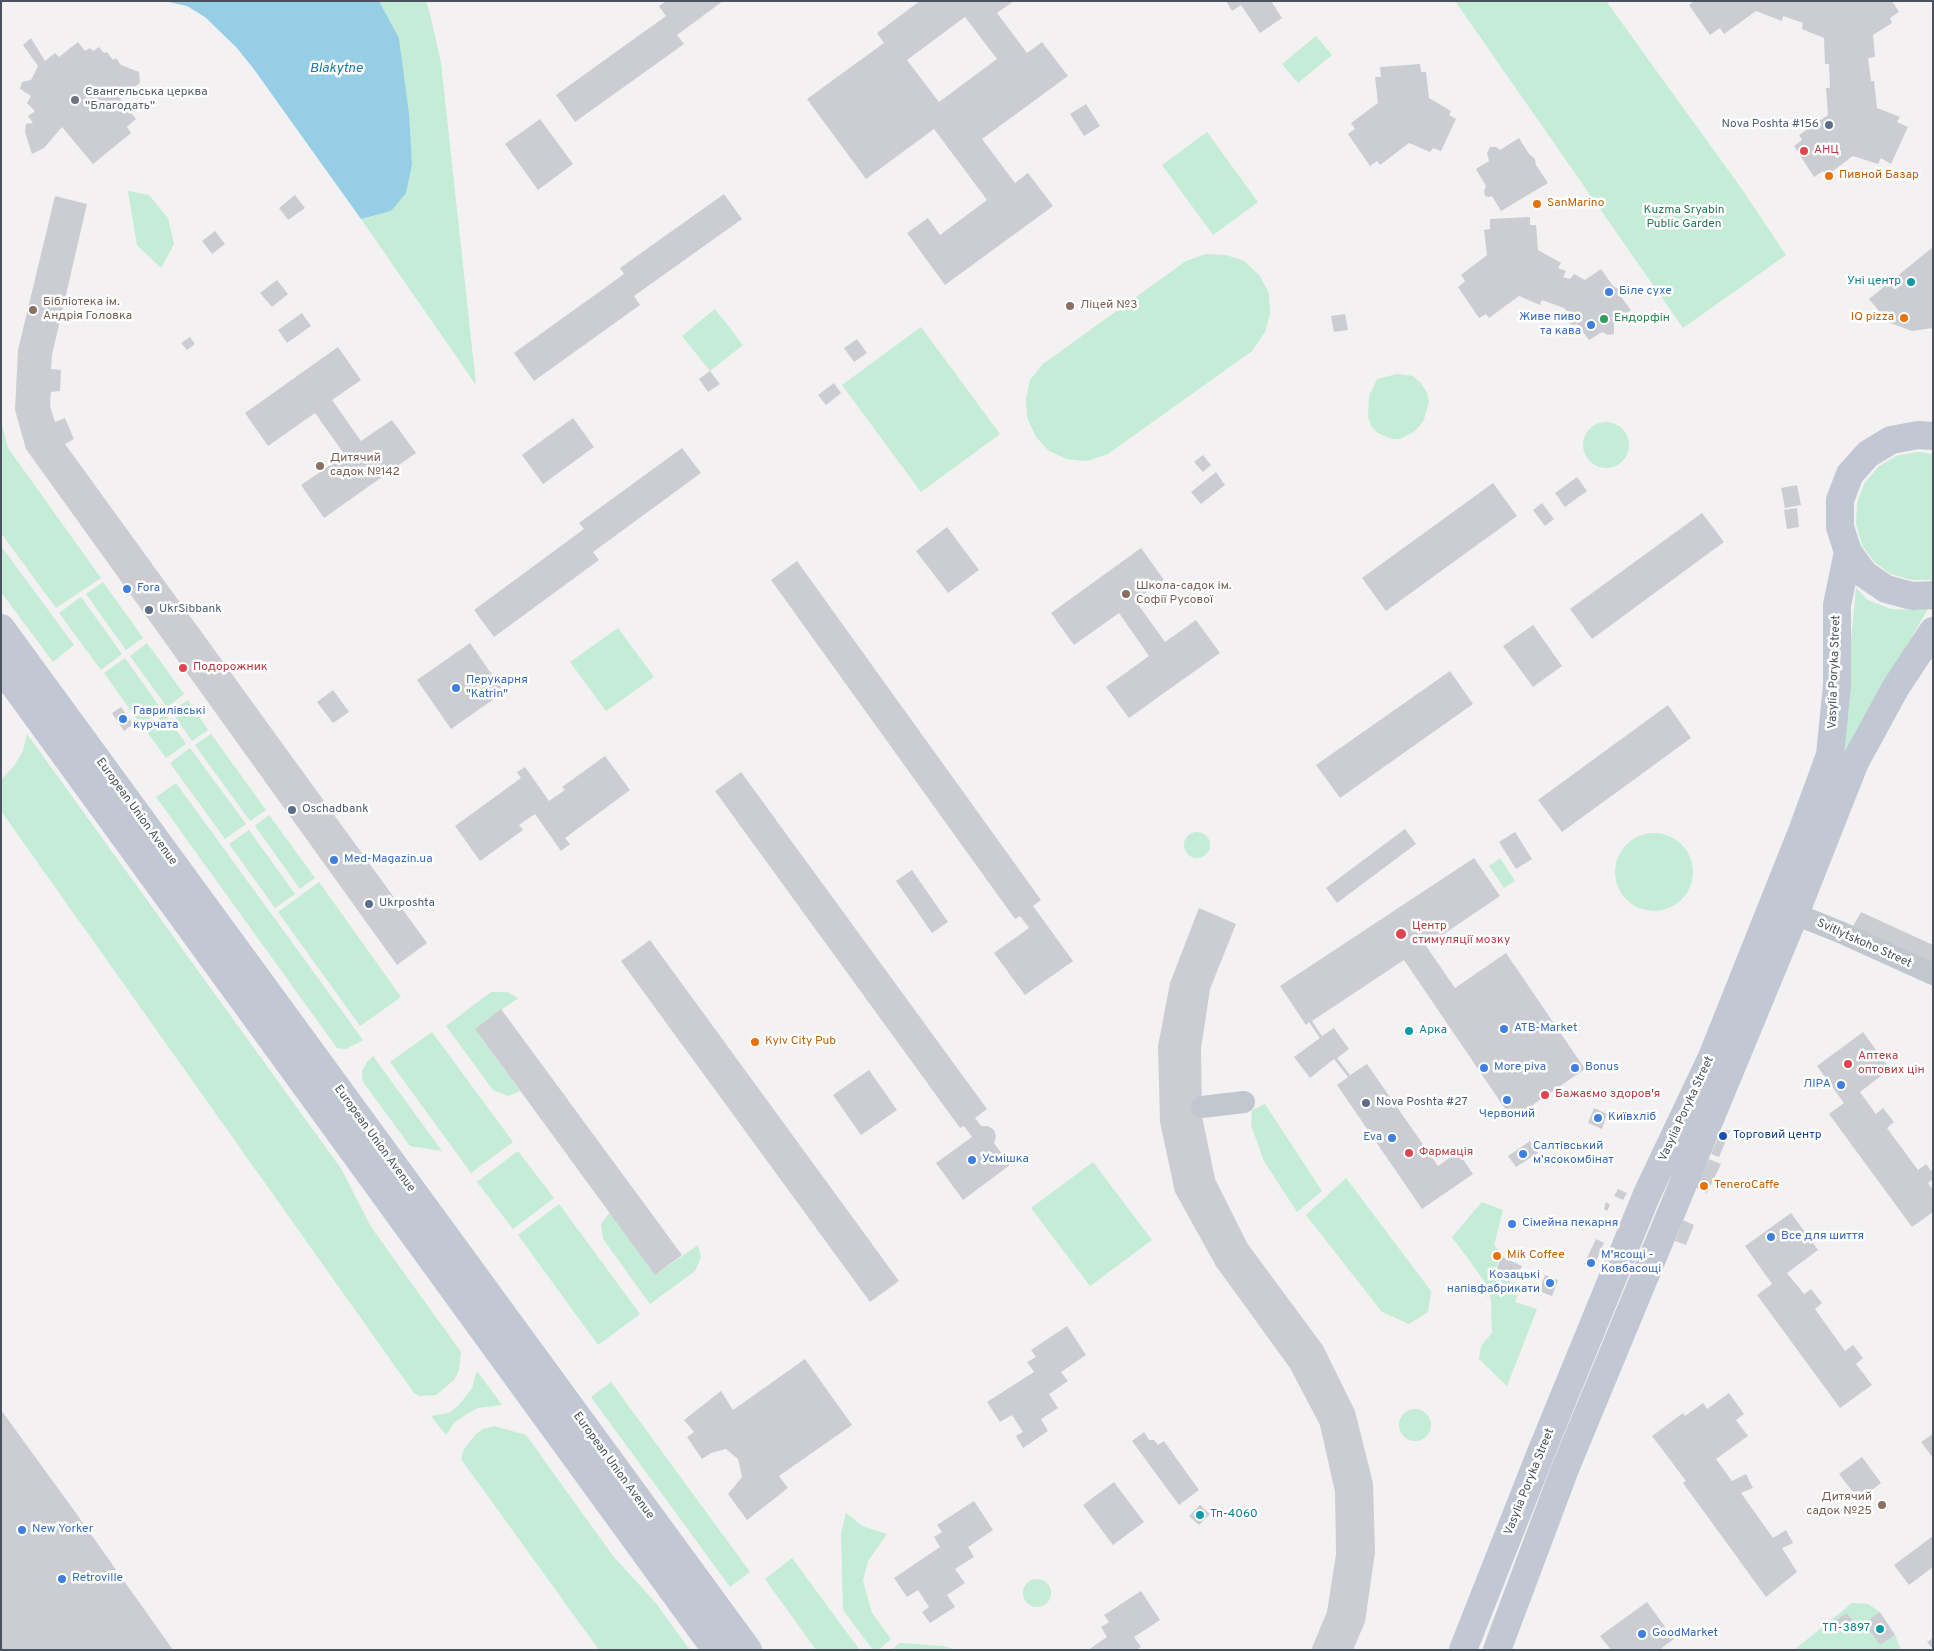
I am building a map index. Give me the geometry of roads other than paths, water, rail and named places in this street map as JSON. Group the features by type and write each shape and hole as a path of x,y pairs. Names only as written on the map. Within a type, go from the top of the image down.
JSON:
{"street":[{"name":"Vasylia Poryka Street","path":"1933,436 1918,435 1891,440 1868,454 1850,474 1840,500 1840,527 1848,552 1864,574 1886,589 1912,596 1933,595"},
{"name":"Vasylia Poryka Street","path":"1463,1650 1647,1194 1712,1057 1798,843 1830,755 1836,685 1837,605 1848,552"},
{"name":"European Union Avenue","path":"1,628 748,1650"},
{"name":"Vasylia Poryka Street","path":"1496,1650 1565,1469 1795,914 1855,762 1896,687 1933,631"},
{"name":"European Union Avenue","path":"1,667 716,1650"},
{"name":"Svitlytskoho Street","path":"1795,914 1933,974"},
{"path":"1202,1106 1244,1102"}],"water":[{"name":"Blakytne","path":"164,1 379,1 399,38 409,114 412,164 406,193 391,211 361,219 236,47 205,17 187,6"}],"place":[{"name":"Євангельська церква ''Благодать''","path":"75,100"},
{"name":"Nova Poshta #156","path":"1829,125"},
{"name":"АНЦ","path":"1804,151"},
{"name":"Пивной Базар","path":"1829,176"},
{"name":"SanMarino","path":"1537,204"},
{"name":"Уні центр","path":"1911,282"},
{"name":"Біле сухе","path":"1609,292"},
{"name":"Ліцей №3","path":"1070,306"},
{"name":"Бібліотека ім. Андрія Головка","path":"33,310"},
{"name":"IQ pizza","path":"1904,318"},
{"name":"Ендорфін","path":"1604,319"},
{"name":"Живе пиво та кава","path":"1591,325"},
{"name":"Дитячий садок №142","path":"320,466"},
{"name":"Fora","path":"127,589"},
{"name":"Школа-садок ім. Софії Русової","path":"1126,594"},
{"name":"UkrSibbank","path":"149,610"},
{"name":"Подорожник","path":"183,668"},
{"name":"Перукарня \"Katrin\"","path":"456,688"},
{"name":"Гаврилівські курчата","path":"123,719"},
{"name":"Oschadbank","path":"292,810"},
{"name":"Med-Magazin.ua","path":"334,860"},
{"name":"Ukrposhta","path":"369,904"},
{"name":"Центр стимуляції мозку","path":"1401,934"},
{"name":"ATB-Market","path":"1504,1029"},
{"name":"Арка","path":"1409,1031"},
{"name":"Kyiv City Pub","path":"755,1042"},
{"name":"Аптека оптових цін","path":"1848,1064"},
{"name":"More piva","path":"1484,1068"},
{"name":"Bonus","path":"1575,1068"},
{"name":"ЛІРА","path":"1841,1085"},
{"name":"Бажаємо здоров'я","path":"1545,1095"},
{"name":"Червоний","path":"1507,1100"},
{"name":"Nova Poshta #27","path":"1366,1103"},
{"name":"Київхліб","path":"1598,1118"},
{"name":"Торговий центр","path":"1723,1136"},
{"name":"Eva","path":"1392,1138"},
{"name":"Фармація","path":"1409,1153"},
{"name":"Салтівський м’ясокомбінат","path":"1523,1154"},
{"name":"Усмішка","path":"972,1160"},
{"name":"TeneroCaffe","path":"1704,1186"},
{"name":"Сімейна пекарня","path":"1512,1224"},
{"name":"Все для шиття","path":"1771,1237"},
{"name":"Mik Coffee","path":"1497,1256"},
{"name":"М'ясощі - Ковбасощі","path":"1591,1263"},
{"name":"Козацькі напівфабрикати","path":"1550,1283"},
{"name":"Дитячий садок №25","path":"1882,1505"},
{"name":"Тп-4060","path":"1200,1515"},
{"name":"New Yorker","path":"22,1530"},
{"name":"Retroville","path":"62,1579"},
{"name":"ТП-3897","path":"1880,1629"},
{"name":"GoodMarket","path":"1642,1634"}],"park label":[{"name":"Kuzma Sryabin Public Garden","path":"1684,218"}]}
